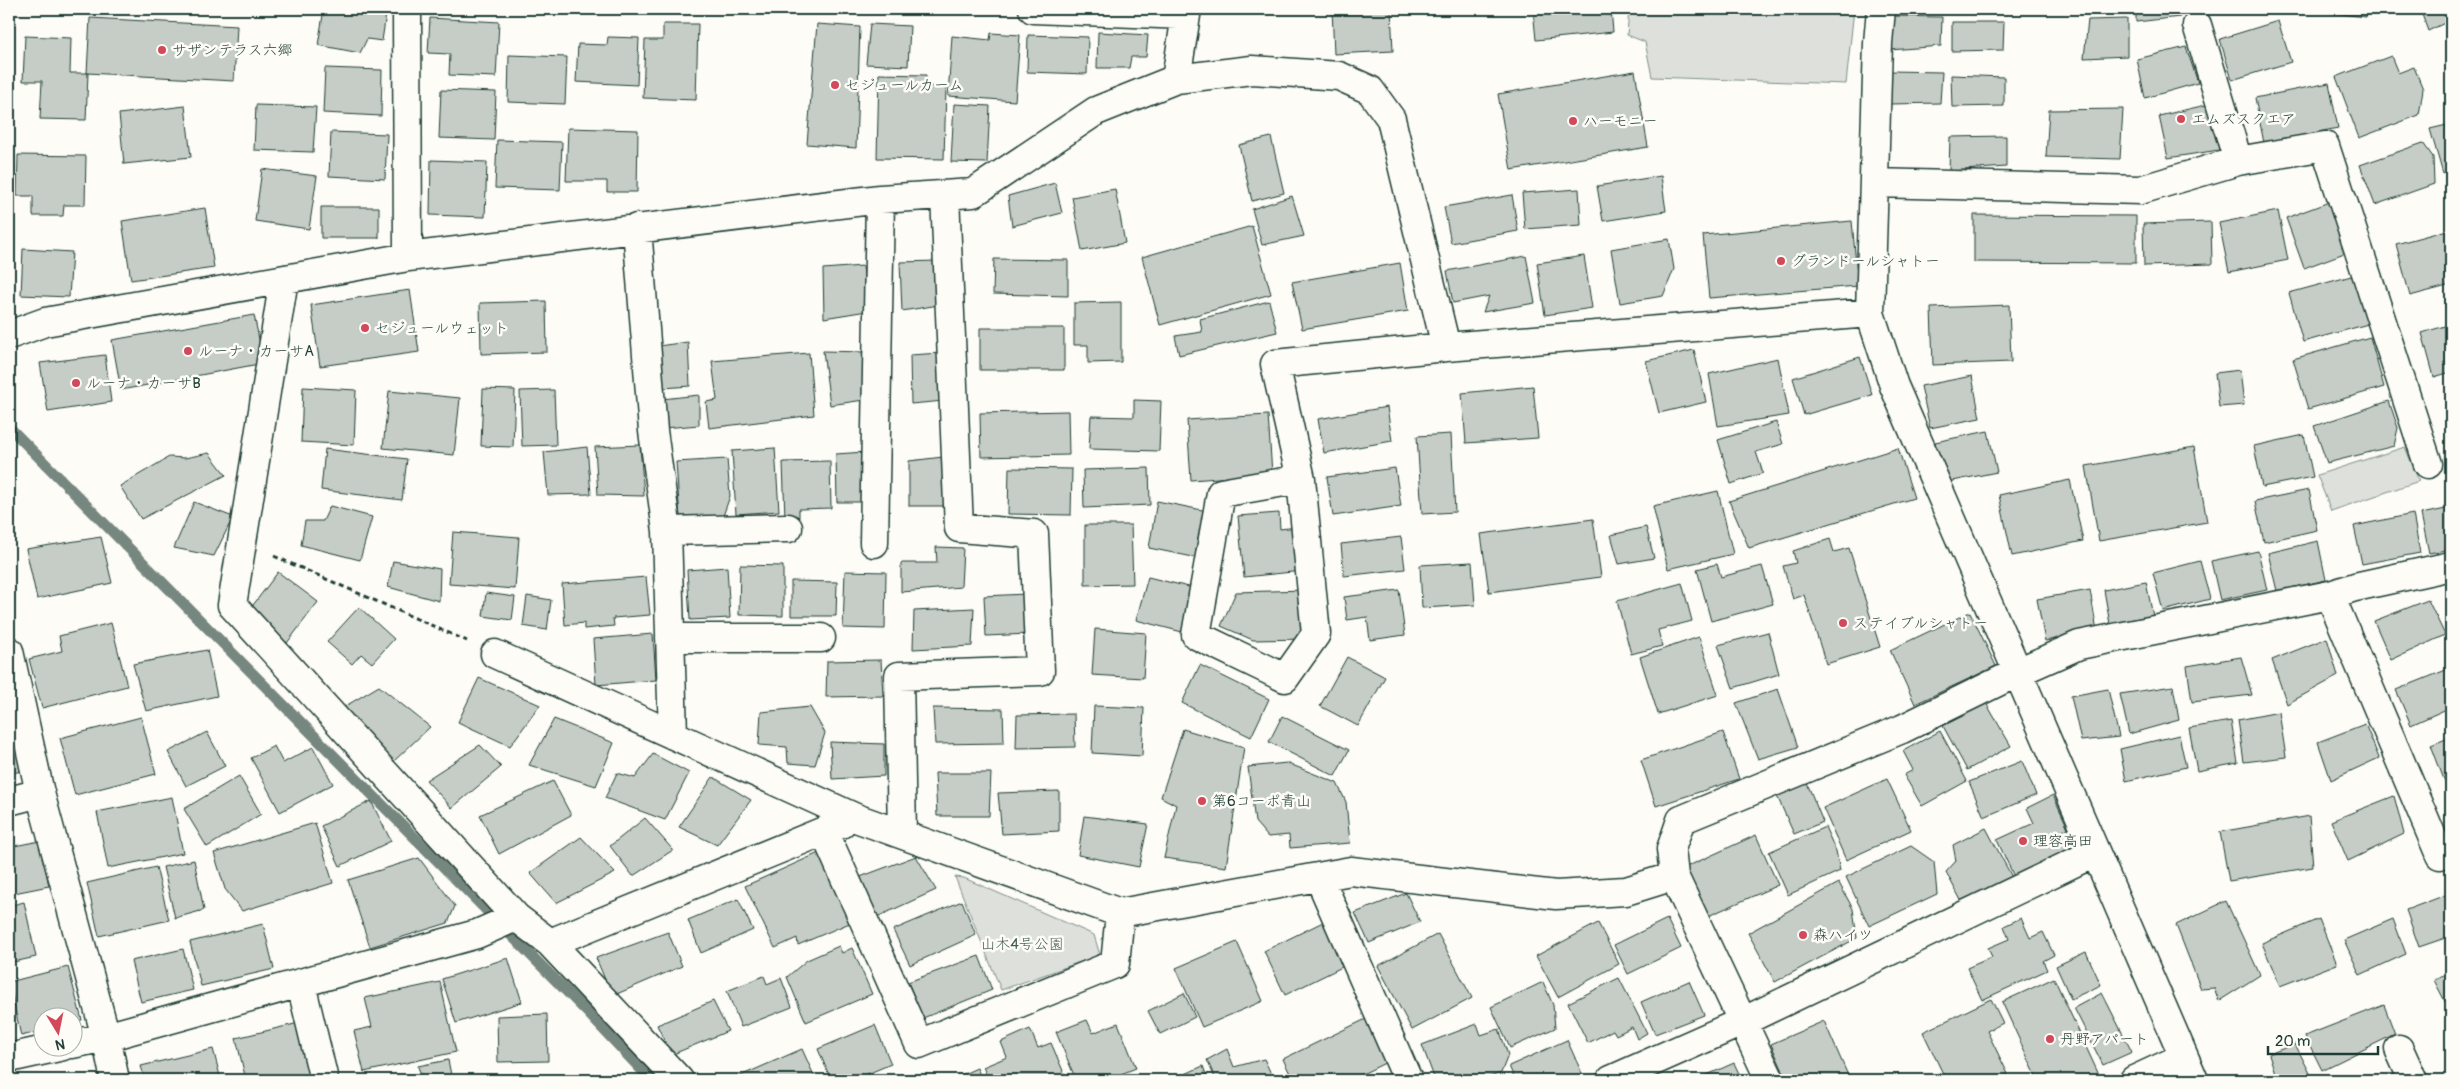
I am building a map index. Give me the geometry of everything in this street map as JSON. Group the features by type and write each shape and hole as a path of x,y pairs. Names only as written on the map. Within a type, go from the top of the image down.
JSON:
{"street":[{"path":"407,9 408,258"},
{"path":"1033,9 1186,12 1176,79"},
{"path":"1881,9 1878,43 1870,313 1894,386 2094,853 2189,1069 2134,1080"},
{"path":"2197,25 2238,161"},
{"path":"9,335 45,322 408,258 880,199 973,193 1096,111 1176,79 1252,70 1339,76 1370,90 1391,119 1446,347"},
{"path":"1874,183 2140,190 2238,161 2325,146 2428,464"},
{"path":"902,834 899,676 1040,671 1034,534 958,528 945,195"},
{"path":"874,543 880,199"},
{"path":"637,228 653,431 667,531 673,735"},
{"path":"284,279 232,605 511,920 550,943 679,1080"},
{"path":"1300,479 1221,493 1196,635 1285,678 1316,634 1300,479 1275,364 1446,347 1870,313"},
{"path":"667,531 788,528"},
{"path":"1770,1080 1744,1021 1674,876 1671,849 1681,820 1902,729 2018,672 2079,645 2330,595 2356,587 2451,566"},
{"path":"2330,595 2440,854"},
{"path":"670,638 821,638"},
{"path":"9,651 40,793 106,1037 115,1080"},
{"path":"495,654 856,818 1120,914 1351,871 1556,895 1626,891 1674,876"},
{"path":"9,801 40,793"},
{"path":"550,943 856,818"},
{"path":"824,831 919,1044 1114,964 1120,914"},
{"path":"1611,1080 1744,1021 2094,853"},
{"path":"1319,877 1402,1078"},
{"path":"82,1042 301,984 478,934 511,920"},
{"path":"301,984 324,1080"},
{"path":"2399,1049 2413,1080"},
{"path":"9,1058 32,1053"}],"path":[{"path":"242,542 495,654"}],"green space":[{"path":"1629,9 1854,9 1846,84 1652,77 1645,42 1627,35"},
{"path":"2405,447 2419,481 2331,511 2317,475"},
{"name":"山木4号公園","path":"955,877 964,878 1094,935 1100,955 1001,990"}],"building":[{"path":"324,9 359,9 386,14 382,41 367,39 360,53 318,45"},
{"path":"1332,9 1391,9 1393,51 1334,54"},
{"path":"1533,9 1611,9 1613,32 1536,40"},
{"path":"2136,9 2180,9 2180,17 2136,22"},
{"path":"2297,9 2367,9 2366,17"},
{"path":"2420,9 2451,9 2451,20 2428,31"},
{"path":"1891,16 1942,17 1941,46 1890,50"},
{"name":"サザンテラス六郷","path":"90,18 237,26 234,81 87,73"},
{"path":"430,18 499,22 496,77 449,75 450,54 428,53"},
{"path":"2127,19 2127,56 2084,58 2088,20"},
{"path":"2278,21 2291,62 2232,80 2220,39"},
{"path":"1952,22 2004,22 2003,50 1952,51"},
{"path":"663,24 698,24 696,100 643,98 645,40 663,40"},
{"name":"セジュールカーム","path":"817,24 860,27 856,148 807,144"},
{"path":"870,24 910,26 908,66 866,64"},
{"path":"9,26 13,26 11,62 9,62"},
{"path":"1098,32 1148,35 1146,57 1131,57 1129,68 1097,68"},
{"path":"991,33 1020,35 1015,101 948,96 952,36 990,40"},
{"path":"1028,35 1088,37 1087,74 1027,72"},
{"path":"25,36 71,38 70,73 88,73 86,120 40,119 42,81 23,81"},
{"path":"608,37 639,38 637,85 576,82 578,44 607,45"},
{"path":"2186,47 2198,83 2145,98 2137,59"},
{"path":"509,55 567,57 565,104 508,102"},
{"path":"2391,56 2398,73 2414,67 2423,89 2419,115 2359,138 2336,77"},
{"path":"325,68 382,70 381,116 323,113"},
{"name":"ハーモニー","path":"1635,71 1648,147 1511,170 1498,94"},
{"path":"1890,71 1942,72 1940,103 1890,104"},
{"path":"879,74 926,75 926,86 946,87 944,159 877,158"},
{"path":"1951,75 2004,77 2004,106 1952,107"},
{"path":"2329,83 2338,128 2264,143 2255,98"},
{"path":"441,90 496,92 494,140 439,138"},
{"path":"954,104 990,106 987,163 951,162"},
{"path":"2210,104 2219,150 2168,158 2159,116"},
{"path":"256,105 316,107 313,152 254,150"},
{"path":"185,106 191,157 124,164 119,114"},
{"path":"2123,109 2120,159 2046,157 2049,110"},
{"path":"2451,124 2451,172 2443,174 2430,129"},
{"path":"568,128 638,130 637,192 607,192 607,181 566,181"},
{"path":"331,132 387,134 385,179 329,176"},
{"path":"2006,136 2006,167 1949,171 1950,137"},
{"path":"1271,137 1284,193 1252,201 1239,145"},
{"path":"497,140 562,142 560,190 495,188"},
{"path":"2423,143 2433,157 2434,184 2375,205 2360,165"},
{"path":"9,150 12,150 9,191"},
{"path":"18,155 86,156 85,205 64,205 63,216 33,216 33,196 17,196"},
{"path":"431,160 487,162 485,217 430,215"},
{"path":"262,169 317,176 309,229 255,221"},
{"path":"1661,176 1666,211 1603,221 1597,186"},
{"path":"1055,183 1062,213 1012,226 1008,196"},
{"path":"1115,189 1125,243 1082,251 1072,197"},
{"path":"1579,189 1581,225 1525,229 1522,193"},
{"path":"1512,195 1518,231 1451,243 1444,207"},
{"path":"1292,196 1304,236 1262,245 1252,209"},
{"path":"2329,202 2347,252 2304,268 2286,218"},
{"path":"321,207 379,207 379,238 321,238"},
{"path":"205,208 214,268 131,280 122,221"},
{"path":"2278,211 2288,260 2229,272 2219,223"},
{"path":"1974,215 2136,216 2136,263 1974,262"},
{"name":"グランドールシャトー","path":"1852,221 1858,286 1709,298 1703,235"},
{"path":"2211,222 2212,264 2144,266 2143,224"},
{"path":"1252,226 1271,294 1160,325 1142,257"},
{"path":"2451,229 2451,285 2410,296 2396,244"},
{"path":"1669,239 1674,269 1663,296 1620,303 1611,249"},
{"path":"23,249 72,252 69,297 21,295"},
{"path":"1526,256 1535,303 1483,312 1489,296 1453,303 1447,271"},
{"path":"1584,256 1592,308 1545,315 1537,263"},
{"path":"994,259 1068,260 1068,296 993,294"},
{"path":"938,261 939,305 902,311 900,262"},
{"path":"1400,263 1408,311 1302,329 1292,282"},
{"path":"863,266 867,311 824,318 823,269"},
{"path":"2355,275 2368,324 2303,342 2289,293"},
{"name":"セジュールウェット","path":"410,290 419,352 320,366 311,305"},
{"path":"546,301 547,352 481,354 480,303"},
{"path":"1269,301 1277,332 1179,355 1175,336 1202,332 1200,319"},
{"path":"1121,302 1121,362 1088,363 1088,345 1074,345 1074,303"},
{"path":"2009,305 2011,362 1933,365 1931,308"},
{"name":"ルーナ・カーサA","path":"254,315 264,363 121,390 112,340"},
{"path":"2451,324 2451,372 2434,377 2422,333"},
{"path":"980,328 1064,328 1064,370 980,370"},
{"path":"2370,337 2384,387 2308,409 2293,359"},
{"path":"688,342 690,386 663,388 658,346"},
{"path":"1694,350 1706,402 1659,413 1646,361"},
{"path":"823,351 864,352 864,400 830,405"},
{"path":"809,353 814,415 709,428 706,402 717,400 712,361"},
{"path":"941,353 944,401 911,404 910,355"},
{"name":"ルーナ・カーサB","path":"105,355 111,402 48,412 40,363"},
{"path":"1860,357 1872,395 1804,415 1793,378"},
{"path":"1778,358 1789,415 1718,426 1709,374"},
{"path":"2240,370 2244,405 2219,407 2215,373"},
{"path":"1972,376 1980,418 1930,428 1921,386"},
{"path":"1533,386 1538,438 1466,443 1462,393"},
{"path":"303,387 356,390 354,445 301,442"},
{"path":"483,389 515,390 513,447 481,446"},
{"path":"554,390 556,445 522,446 520,391"},
{"path":"389,391 460,398 454,455 383,448"},
{"path":"699,395 699,425 664,428 662,399"},
{"path":"1134,400 1161,401 1159,451 1089,449 1091,416 1134,417"},
{"path":"2389,401 2398,428 2394,446 2327,463 2314,426"},
{"path":"1387,407 1392,441 1324,453 1318,419"},
{"path":"1068,411 1069,455 981,457 980,413"},
{"path":"1268,415 1272,474 1191,480 1187,420"},
{"path":"1776,422 1783,444 1756,452 1763,473 1731,484 1718,440"},
{"path":"1988,431 1997,472 1943,483 1935,442"},
{"path":"1451,434 1455,512 1422,514 1417,436"},
{"path":"2304,435 2313,477 2262,487 2254,446"},
{"path":"640,445 644,496 598,495 595,447"},
{"path":"587,447 591,494 548,495 544,452"},
{"path":"2194,447 2207,522 2099,541 2086,466"},
{"path":"775,448 779,511 736,514 732,451"},
{"path":"1898,448 1914,498 1749,548 1729,501"},
{"path":"325,449 407,459 402,500 321,490"},
{"path":"865,452 865,502 837,502 836,454"},
{"path":"209,453 226,475 141,519 120,486 169,457 185,458"},
{"path":"943,457 945,506 909,506 909,461"},
{"path":"727,459 730,496 723,516 680,519 676,462"},
{"path":"830,461 831,508 799,509 799,517 785,518 783,462"},
{"path":"1009,468 1072,469 1071,515 1008,514"},
{"path":"1149,468 1150,505 1084,508 1083,470"},
{"path":"1395,468 1401,506 1333,516 1327,477"},
{"path":"2070,480 2083,541 2012,556 1999,495"},
{"path":"2309,490 2317,530 2264,542 2255,501"},
{"path":"1718,491 1733,554 1668,569 1653,506"},
{"path":"1157,501 1207,511 1198,558 1149,548"},
{"path":"194,502 233,517 214,556 174,548"},
{"path":"330,506 372,517 360,560 301,545 305,521 323,521"},
{"path":"2451,508 2451,549 2429,553 2421,514"},
{"path":"1279,513 1280,529 1297,527 1302,571 1244,577 1238,516"},
{"path":"2413,514 2420,553 2362,564 2354,526"},
{"path":"1593,519 1601,577 1489,592 1481,534"},
{"path":"1085,525 1131,525 1133,584 1085,585"},
{"path":"1646,527 1654,558 1619,564 1611,535"},
{"path":"453,532 519,537 515,589 449,584"},
{"path":"101,537 112,583 37,599 26,549"},
{"path":"1401,537 1405,569 1344,576 1341,544"},
{"name":"ステイブルシャトー","path":"1830,539 1834,552 1849,548 1880,647 1826,664 1804,595 1793,599 1783,566 1796,563 1793,551"},
{"path":"2318,541 2326,580 2277,591 2268,553"},
{"path":"936,547 963,548 961,587 901,592 901,563 937,563"},
{"path":"2258,551 2267,590 2220,600 2211,561"},
{"path":"393,561 440,569 439,601 388,587"},
{"path":"2200,561 2210,599 2163,611 2153,573"},
{"path":"1472,562 1475,605 1422,608 1420,565"},
{"path":"1717,564 1721,577 1762,566 1773,604 1711,621 1697,569"},
{"path":"740,565 783,566 783,616 739,615"},
{"path":"727,567 730,618 690,620 687,570"},
{"path":"845,571 886,572 885,629 843,628"},
{"path":"278,572 318,602 287,643 247,613"},
{"path":"646,577 650,615 613,618 614,626 584,629 584,623 565,625 562,584"},
{"path":"1148,577 1197,589 1186,633 1136,620"},
{"path":"791,581 837,582 836,616 791,616"},
{"path":"2146,582 2153,616 2110,624 2104,590"},
{"path":"1682,583 1692,621 1658,630 1662,646 1631,654 1617,601"},
{"path":"1306,590 1307,639 1253,640 1221,626 1236,592"},
{"path":"1399,590 1405,635 1370,640 1367,617 1347,620 1344,597"},
{"path":"2090,590 2097,631 2045,641 2037,599"},
{"path":"486,593 515,597 512,620 483,616"},
{"path":"1027,594 1029,634 986,636 984,596"},
{"path":"527,596 551,600 547,630 523,626"},
{"path":"2428,600 2445,635 2391,660 2374,621"},
{"path":"359,607 394,639 372,663 361,654 352,664 327,642"},
{"path":"974,608 972,646 913,649 914,611"},
{"path":"1970,612 1996,666 1915,704 1890,650"},
{"path":"111,623 127,686 42,708 29,659 62,651 59,636"},
{"path":"1095,629 1146,633 1143,678 1092,675"},
{"path":"1768,632 1779,674 1733,688 1718,645"},
{"path":"653,634 656,680 596,685 593,639"},
{"path":"1699,637 1718,695 1658,714 1640,657"},
{"path":"2327,638 2338,676 2287,704 2272,660"},
{"path":"207,650 217,696 146,711 133,664"},
{"path":"1347,657 1385,677 1358,726 1320,706"},
{"path":"2241,657 2252,695 2192,702 2187,666"},
{"path":"881,660 883,696 826,697 827,661"},
{"path":"1200,665 1269,699 1251,737 1182,703"},
{"path":"2451,668 2451,707 2411,725 2396,690"},
{"path":"479,678 540,705 510,746 458,722"},
{"path":"379,686 430,727 394,761 339,710"},
{"path":"2173,686 2179,720 2129,734 2120,694"},
{"path":"1778,689 1798,747 1758,759 1736,703"},
{"path":"2108,689 2119,737 2081,741 2071,696"},
{"path":"1986,703 2011,746 1967,770 1943,726"},
{"path":"1094,706 1144,708 1142,756 1092,753"},
{"path":"810,707 825,733 815,765 788,763 787,747 759,745 761,712"},
{"path":"933,708 1003,709 1004,743 935,744"},
{"path":"2279,712 2286,757 2244,762 2238,720"},
{"path":"1074,714 1075,747 1016,748 1017,715"},
{"path":"1282,716 1349,750 1335,776 1269,742"},
{"path":"141,717 156,774 75,795 60,738"},
{"path":"554,719 614,743 596,786 529,765"},
{"path":"2231,721 2238,763 2197,771 2189,728"},
{"path":"2365,724 2379,758 2331,780 2318,742"},
{"name":"第6コーポ青山","path":"1183,729 1244,747 1226,867 1164,858 1176,805 1161,797"},
{"path":"9,731 12,731 21,771 9,774"},
{"path":"1940,731 1967,781 1922,806 1904,775 1913,770 1903,751"},
{"path":"207,732 225,766 186,786 168,752"},
{"path":"1723,732 1739,779 1656,806 1641,760"},
{"path":"2179,735 2186,767 2126,781 2120,749"},
{"path":"2451,737 2451,783 2446,785 2431,745"},
{"path":"830,742 884,744 884,776 832,779"},
{"path":"480,745 501,767 452,808 426,780"},
{"path":"274,746 283,763 313,747 333,784 280,812 251,758"},
{"path":"653,754 689,773 665,820 605,798 617,773 635,778"},
{"path":"2022,761 2036,795 1984,817 1969,782"},
{"path":"1287,763 1337,783 1346,802 1350,843 1290,848 1289,835 1268,837 1255,822 1248,767"},
{"path":"935,773 991,773 989,816 937,816"},
{"path":"239,776 261,814 207,847 184,809"},
{"path":"713,777 751,800 717,845 679,827"},
{"path":"1887,779 1911,830 1846,860 1823,808"},
{"path":"553,781 571,815 499,854 480,815"},
{"path":"1807,783 1823,822 1794,834 1777,796"},
{"path":"1059,791 1059,831 1002,834 998,793"},
{"path":"2053,795 2068,828 2063,831 2074,855 2016,881 1997,840 2034,823 2027,808"},
{"path":"2394,796 2404,834 2348,861 2331,821"},
{"path":"172,797 183,853 108,868 97,812"},
{"path":"371,801 391,841 340,866 321,826"},
{"path":"1084,816 1148,824 1139,867 1078,855"},
{"path":"2309,816 2313,867 2229,881 2220,832"},
{"path":"645,818 673,850 633,876 610,846"},
{"path":"315,823 333,883 242,911 225,889 214,853"},
{"path":"1825,827 1836,851 1840,871 1788,895 1769,852"},
{"path":"1986,828 2014,881 1964,906 1946,872 1956,861 1953,845"},
{"path":"1756,835 1778,885 1706,917 1684,868"},
{"path":"581,837 615,873 556,903 530,873"},
{"path":"40,841 49,886 9,894 9,847"},
{"path":"1911,846 1934,862 1937,894 1869,926 1846,877"},
{"path":"821,852 852,922 798,945 797,938 775,948 745,886"},
{"path":"916,856 936,890 877,917 860,877"},
{"path":"419,858 455,906 448,923 370,947 348,880"},
{"path":"194,860 204,910 175,918 163,867"},
{"path":"156,867 169,920 99,936 87,883"},
{"name":"森ハイツ","path":"1839,883 1853,909 1857,938 1775,982 1748,933"},
{"path":"1406,893 1420,922 1369,943 1355,913"},
{"path":"2451,893 2451,936 2419,947 2406,910"},
{"path":"738,899 753,930 701,953 688,920"},
{"path":"962,901 976,935 910,965 893,930"},
{"path":"2226,901 2260,975 2219,1001 2214,988 2201,989 2176,925"},
{"path":"24,902 36,957 9,963 9,906"},
{"path":"2021,918 2030,938 2043,932 2054,955 2043,961 2047,970 1982,1000 1967,968 1992,957 1988,948 2009,939 2004,926"},
{"path":"1667,919 1681,948 1628,974 1614,945"},
{"path":"2319,919 2337,964 2280,986 2262,943"},
{"path":"2393,919 2406,954 2360,975 2344,940"},
{"path":"1325,921 1346,965 1285,995 1264,951"},
{"path":"1598,923 1619,964 1558,997 1536,956"},
{"path":"263,924 274,969 201,986 190,942"},
{"path":"668,932 682,966 612,996 596,958"},
{"path":"1438,934 1472,998 1412,1030 1378,966"},
{"path":"1237,942 1263,1001 1202,1027 1176,968"},
{"path":"839,946 842,953 852,948 872,994 806,1022 787,977 807,960"},
{"path":"183,949 193,990 141,1002 131,961"},
{"path":"2086,952 2101,985 2071,999 2056,966"},
{"path":"979,956 992,990 923,1018 908,982"},
{"path":"508,958 522,1002 456,1023 442,979"},
{"path":"68,967 78,1006 32,1006 32,1033 21,1036 9,982"},
{"path":"2451,973 2451,1013 2434,980"},
{"path":"764,976 767,984 781,978 792,1007 741,1027 727,991"},
{"path":"1619,978 1647,1033 1637,1039 1632,1027 1616,1035 1613,1030 1588,1043 1568,1003"},
{"name":"丹野アパート","path":"2054,978 2099,1075 2087,1080 2038,1080 2002,1002"},
{"path":"1689,981 1704,1015 1655,1034 1641,1002"},
{"path":"440,982 456,1052 364,1072 354,1031 372,1027 365,998"},
{"path":"1543,982 1553,1005 1555,1028 1510,1048 1491,1007"},
{"path":"1184,993 1195,1017 1160,1034 1148,1011"},
{"path":"2102,993 2132,1052 2103,1065 2074,1008"},
{"path":"1991,999 2003,1023 1987,1031 2008,1074 1996,1080 1946,1080 1923,1032"},
{"path":"713,1001 728,1031 671,1055 657,1025"},
{"path":"2384,1005 2395,1034 2322,1070 2305,1036"},
{"path":"547,1014 548,1061 498,1062 497,1016"},
{"path":"1366,1019 1387,1062 1350,1080 1293,1080 1283,1059"},
{"path":"1087,1020 1093,1033 1118,1023 1136,1068 1106,1080 1076,1080 1056,1032"},
{"path":"1824,1021 1850,1080 1787,1080 1771,1044"},
{"path":"299,1023 313,1079 246,1080 236,1038"},
{"path":"1477,1024 1481,1035 1499,1029 1508,1055 1501,1073 1482,1080 1435,1080 1422,1045"},
{"path":"875,1025 891,1064 853,1080 831,1080 818,1049"},
{"path":"1030,1029 1038,1048 1051,1043 1067,1080 989,1080 983,1067 1007,1057 1001,1042"},
{"path":"1567,1040 1585,1080 1515,1080 1509,1066"},
{"path":"2295,1044 2313,1079 2256,1080 2275,1073 2269,1054"},
{"path":"213,1049 220,1076 204,1080 145,1080 141,1066"},
{"path":"802,1049 816,1080 731,1080"},
{"path":"1227,1049 1234,1067 1264,1059 1274,1080 1216,1080 1207,1060"},
{"path":"448,1060 452,1080 422,1080 418,1066"},
{"path":"1734,1063 1742,1080 1696,1080"},
{"path":"1203,1066 1208,1080 1172,1080"},
{"path":"977,1068 982,1080 950,1080"},
{"path":"2392,1075 2394,1080 2378,1080"}],"waterway":[{"path":"10,428 589,1014 651,1080"}],"place":[{"name":"サザンテラス六郷","path":"162,50"},
{"name":"セジュールカーム","path":"835,85"},
{"name":"エムズスクエア","path":"2181,119"},
{"name":"ハーモニー","path":"1573,121"},
{"name":"グランドールシャトー","path":"1781,261"},
{"name":"セジュールウェット","path":"365,328"},
{"name":"ルーナ・カーサA","path":"188,351"},
{"name":"ルーナ・カーサB","path":"76,383"},
{"name":"ステイブルシャトー","path":"1843,623"},
{"name":"第6コーポ青山","path":"1202,801"},
{"name":"理容高田","path":"2023,841"},
{"name":"森ハイツ","path":"1803,935"},
{"name":"丹野アパート","path":"2050,1039"}]}
